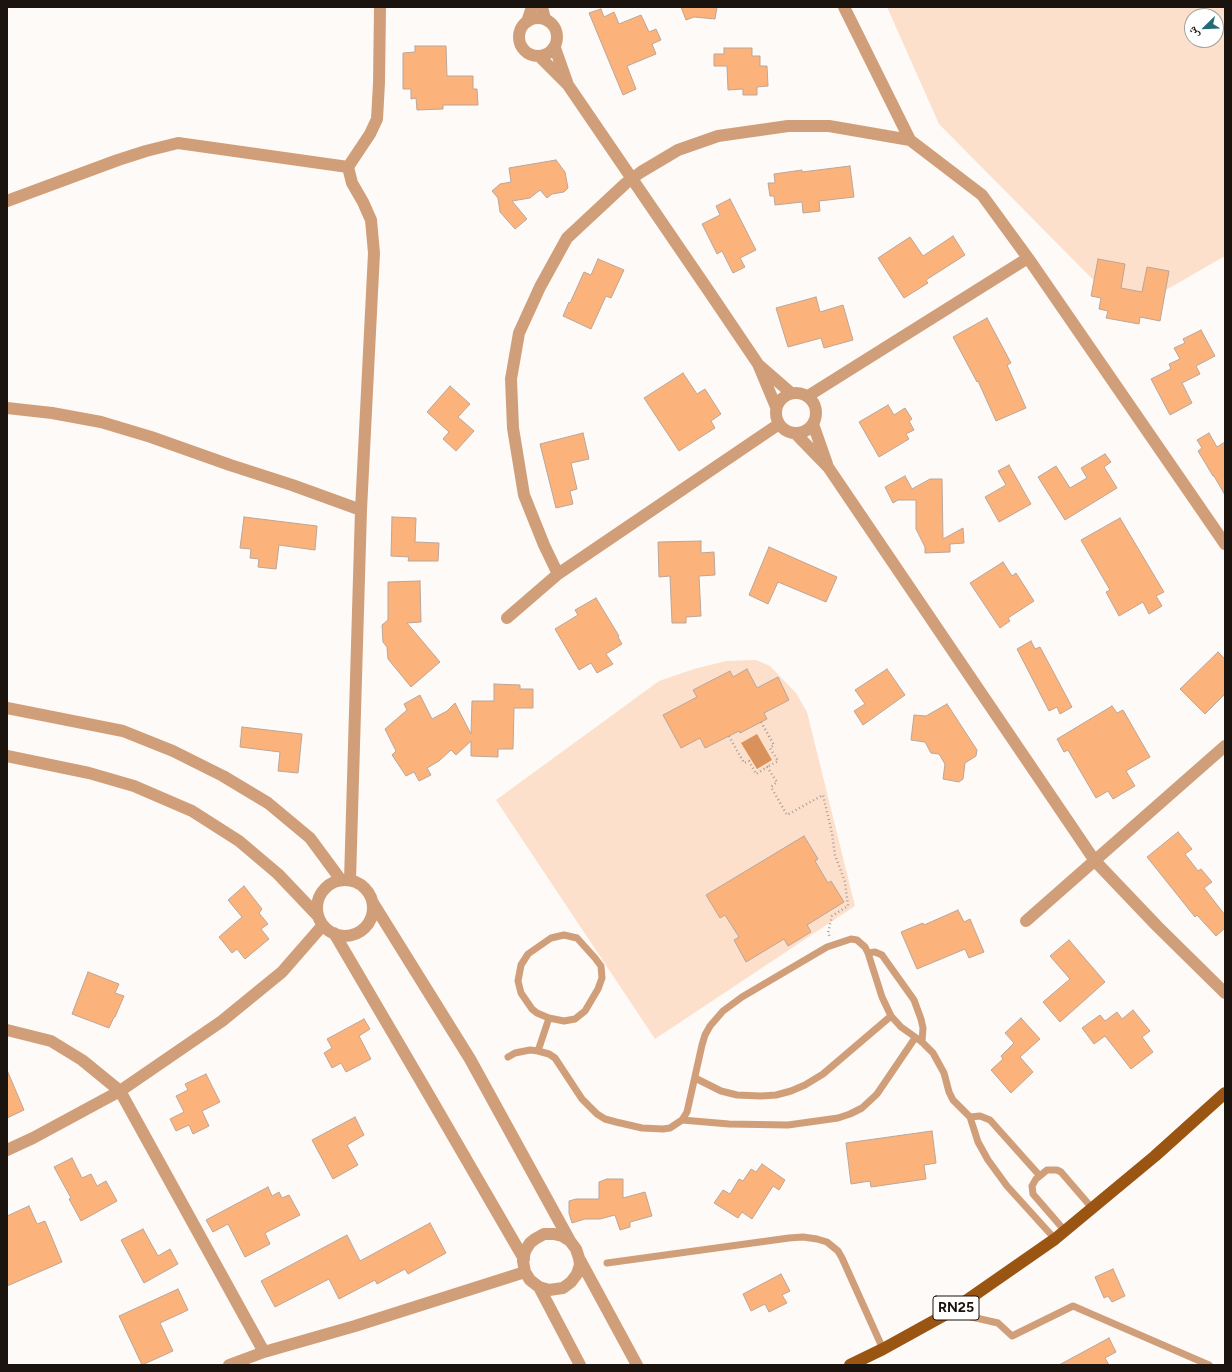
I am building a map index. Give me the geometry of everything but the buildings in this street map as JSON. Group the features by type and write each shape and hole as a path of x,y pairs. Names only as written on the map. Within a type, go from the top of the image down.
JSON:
{"main road":[{"name":"RN25","path":"850,1365 883,1349 950,1312 1055,1239 1155,1156 1225,1093"}],"street":[{"path":"345,880 374,253 371,220 352,183 348,167 370,134 377,119 380,7"},
{"path":"527,22 536,18 545,19 552,24 557,31 558,39 555,48 548,54 540,57 530,55 522,48 519,39 521,29 527,22 532,7"},
{"path":"542,7 545,19"},
{"path":"844,7 910,140 982,195 1028,258 1225,544"},
{"path":"555,48 568,85"},
{"path":"540,57 568,85 758,364 776,407"},
{"path":"558,574 544,545 524,495 513,428 511,380 520,333 540,287 567,238 632,178 678,150 718,136 788,126 829,126 910,140"},
{"path":"7,201 118,160 152,149 178,143 348,167"},
{"path":"808,396 1028,258"},
{"path":"758,364 791,393"},
{"path":"800,392 808,396 814,404 816,414 813,424 806,431 795,433 786,431 778,424 775,416 776,407 782,398 791,393 800,392"},
{"path":"7,408 52,413 100,422 292,485 361,510"},
{"path":"506,618 558,574 778,424"},
{"path":"813,424 828,467"},
{"path":"795,433 828,467 1095,861 1157,926 1225,993"},
{"path":"7,708 123,731 173,751 216,772 268,803 310,838 345,880"},
{"path":"1026,922 1225,746"},
{"path":"7,756 89,773 134,786 192,811 239,841 278,874 334,933 524,1259"},
{"path":"321,920 317,906 319,897 324,889 331,883 345,880 358,883 365,888 470,1059 570,1241 576,1248 580,1265 577,1274 571,1282 563,1288 549,1290 539,1288"},
{"path":"334,933 342,936 351,935 362,930 371,920 373,903"},
{"path":"7,1150 120,1091 222,1021 282,972 321,920"},
{"path":"7,1030 51,1041 82,1060 120,1091 264,1352"},
{"path":"570,1241 554,1234 544,1234 535,1239 530,1243 525,1251 525,1272 530,1280 539,1288 580,1365"},
{"path":"579,1258 637,1365"},
{"path":"229,1365 264,1352 355,1326 525,1272"}],"lane":[{"path":"557,936 571,936 577,938 598,962 602,971 602,978 598,989 581,1015 570,1021 549,1018 537,1013 524,999 518,982 519,970 528,954 545,941 557,936"},
{"path":"508,1057 522,1051 538,1050 550,1054 555,1058 589,1108 605,1119 642,1128 663,1129 682,1120 687,1112 705,1035 710,1026 723,1011 742,997 827,947 854,939 861,943 868,952 882,997 891,1016 900,1027 922,1042 933,1052 940,1063 953,1100 970,1116 978,1142 996,1171 1007,1186 1055,1239"},
{"path":"868,952 875,952 882,955 914,1000 923,1028 922,1042"},
{"path":"695,1078 721,1091 737,1095 761,1096 791,1091 805,1085 823,1074 891,1016"},
{"path":"538,1050 549,1018"},
{"path":"682,1120 729,1124 788,1125 838,1118 850,1114 862,1108 878,1094 915,1038"},
{"path":"970,1116 980,1116 990,1120 1040,1176"},
{"path":"1065,1231 1033,1194 1033,1182 1047,1170 1054,1169 1061,1172 1092,1208"},
{"path":"607,1263 789,1238 803,1237 827,1242 838,1251 842,1258 883,1349"},
{"path":"950,1312 998,1323 1012,1336 1073,1306 1209,1365"}],"path":[{"path":"729,736 744,763 749,761 756,774 778,761 770,748 774,745 761,722"},
{"path":"767,767 777,782 771,787 787,815 822,795 832,833 835,855 845,882 848,906 832,916 828,933 834,945"}],"shaded area":[{"path":"887,7 1225,7 1225,256 1126,313 939,124"},
{"path":"756,660 770,666 796,693 807,712 855,906 655,1039 496,800 659,681 694,669 726,661"},
{"path":"757,734 772,760 757,769 741,743"}]}
